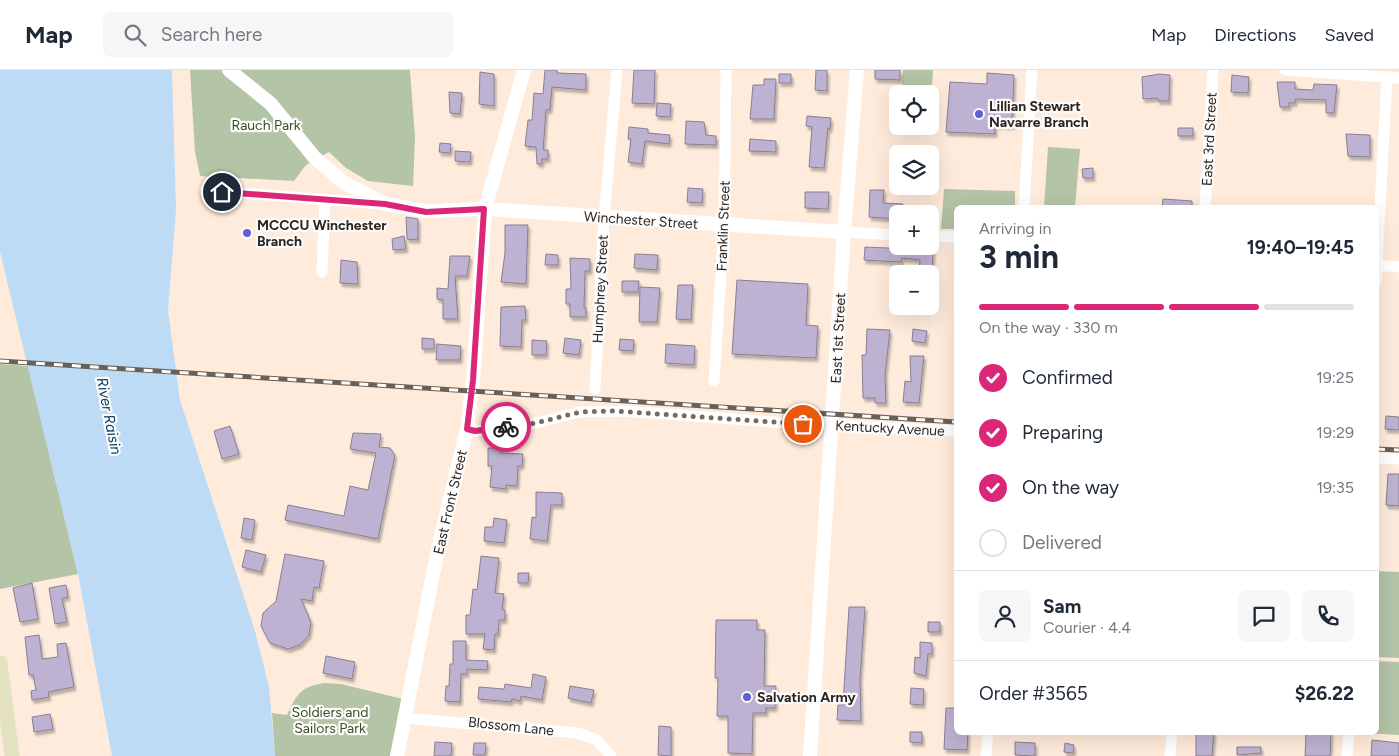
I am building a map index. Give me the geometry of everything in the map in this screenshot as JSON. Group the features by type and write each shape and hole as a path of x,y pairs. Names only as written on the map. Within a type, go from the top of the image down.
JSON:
{"main road":[{"path":"0,663 12,756"}],"street":[{"name":"Winchester Street","path":"230,70 271,104 314,157 343,182 385,204"},
{"name":"East Front Street","path":"397,756 439,544 467,429 473,380 484,209 524,70"},
{"name":"Humphrey Street","path":"595,389 604,218 617,70"},
{"name":"Franklin Street","path":"714,381 724,226 726,70"},
{"name":"East 1st Street","path":"810,756 833,425 844,232 857,70"},
{"path":"1024,205 1032,70"},
{"name":"East 3rd Street","path":"1205,205 1212,70"},
{"path":"1285,70 1399,78"},
{"path":"1379,227 1387,77"},
{"name":"Winchester Street","path":"205,190 385,204 426,212 484,209 724,226 889,234"},
{"path":"322,272 325,199"},
{"path":"939,236 954,237"},
{"path":"1379,265 1399,266"},
{"name":"Kentucky Avenue","path":"467,429 475,431 527,424 580,412 603,411 954,431"},
{"path":"1379,458 1399,459"},
{"name":"Blossom Lane","path":"403,718 578,732 597,740 612,756"},
{"path":"986,756 988,735"},
{"path":"1170,756 1172,735"},
{"path":"1347,756 1349,735"}],"green space":[{"name":"Rauch Park","path":"190,70 410,70 415,137 413,186 368,181 346,168 329,152 306,165 294,181 200,176 195,152"},
{"path":"903,70 933,70 932,85 902,85"},
{"path":"1048,147 1080,149 1075,205 1044,205"},
{"path":"944,189 1015,191 1015,205 954,205 954,229 941,229"},
{"path":"0,364 28,366 78,574 0,589"},
{"path":"1379,571 1399,572 1399,658 1379,657"},
{"path":"1379,661 1399,662 1399,735 1379,734"},
{"name":"Soldiers and Sailors Park","path":"324,683 341,684 407,700 397,756 275,756 272,713 287,715 304,689"}],"water":[{"name":"River Raisin","path":"0,70 172,70 176,210 168,311 180,400 255,631 269,687 275,756 112,756 78,574 0,252"}],"building":[{"path":"545,70 557,70 557,73 586,74 586,90 552,87 550,110 546,110 543,150 548,150 548,159 542,159 542,164 537,164 536,147 525,146 528,120 532,120 534,93 543,94"},
{"path":"634,70 655,70 654,104 632,103"},
{"path":"816,70 827,70 827,91 815,90"},
{"path":"875,70 900,70 900,80 875,79"},
{"path":"480,72 494,74 494,106 479,104"},
{"name":"Lillian Stewart Navarre Branch","path":"987,73 1014,75 1012,126 995,125 995,134 946,132 950,82 987,84"},
{"path":"779,74 791,74 791,83 779,83"},
{"path":"1159,74 1170,75 1169,101 1158,101 1158,98 1143,99 1142,77"},
{"path":"1232,75 1249,77 1248,93 1231,92"},
{"path":"764,79 776,79 774,119 750,119 753,85 764,85"},
{"path":"1277,82 1295,82 1295,89 1313,90 1314,84 1337,85 1334,113 1326,113 1326,100 1295,99 1295,103 1289,103 1289,107 1280,107"},
{"path":"449,92 462,93 460,114 450,113"},
{"path":"657,103 671,104 670,117 656,116"},
{"path":"807,116 831,118 830,129 828,128 824,168 809,167 812,127 806,126"},
{"path":"686,121 704,122 706,135 716,136 716,145 685,144"},
{"path":"629,127 648,129 648,133 670,135 669,144 645,141 642,164 628,162 631,139 628,139"},
{"path":"1178,128 1193,128 1193,136 1178,136"},
{"path":"1346,134 1370,135 1370,157 1348,156"},
{"path":"750,139 776,141 776,152 749,151"},
{"path":"440,143 451,144 450,153 439,152"},
{"path":"455,151 471,152 470,162 455,161"},
{"path":"1093,168 1093,178 1083,178 1082,169"},
{"path":"688,188 703,189 702,203 687,202"},
{"path":"870,190 884,190 883,203 903,204 889,205 889,218 869,217"},
{"path":"805,192 829,192 828,209 805,208"},
{"path":"1163,199 1192,201 1192,205 1162,205"},
{"path":"406,217 418,219 418,240 407,239"},
{"path":"505,225 528,225 526,284 501,282 505,253"},
{"path":"404,236 406,249 393,250 392,239"},
{"path":"865,247 889,248 889,255 933,255 932,265 920,265 920,260 902,258 901,262 864,260"},
{"path":"546,254 558,255 558,265 545,265"},
{"path":"635,254 658,255 657,270 634,268"},
{"path":"450,256 470,256 467,276 455,276 458,319 443,319 443,300 437,299 437,288 448,289"},
{"path":"570,258 590,259 590,271 585,271 584,308 586,308 586,317 570,317 570,304 566,304 566,289 571,289"},
{"path":"341,260 357,262 358,284 340,283"},
{"path":"737,280 808,284 806,325 818,326 816,358 732,354"},
{"path":"622,281 639,281 638,292 622,292"},
{"path":"678,285 693,285 691,320 676,319"},
{"path":"640,287 660,288 657,322 639,322"},
{"path":"525,306 526,320 522,320 521,347 500,346 501,307"},
{"path":"867,329 890,330 885,375 886,403 875,403 875,398 863,398 862,355 866,355"},
{"path":"913,329 927,331 925,343 912,341"},
{"path":"422,338 434,339 434,349 422,349"},
{"path":"565,338 581,340 579,355 563,353"},
{"path":"620,339 634,340 633,351 619,350"},
{"path":"532,340 547,341 546,355 532,355"},
{"path":"437,344 461,346 460,360 436,360"},
{"path":"666,344 695,346 694,365 665,363"},
{"path":"910,356 924,356 919,403 903,402 905,381 911,382"},
{"path":"1386,416 1399,417 1399,430 1385,429"},
{"path":"230,426 239,454 222,459 214,431"},
{"path":"353,433 381,434 379,447 390,448 395,455 378,539 285,520 288,505 344,516 350,486 368,490 376,453 350,449"},
{"path":"488,448 501,448 501,453 523,454 522,466 518,466 517,486 506,485 506,489 490,487 492,466 488,466"},
{"path":"1388,474 1399,474 1399,506 1386,505"},
{"path":"536,492 562,493 562,505 551,505 547,541 530,539 532,517 536,518"},
{"path":"244,518 255,520 252,540 241,538"},
{"path":"494,518 507,520 504,543 484,541 485,527 493,527"},
{"path":"246,550 266,555 261,572 242,567"},
{"path":"285,554 324,561 319,588 314,587 312,601 301,599 311,622 309,635 300,645 288,649 270,643 261,626 263,613 276,601"},
{"path":"481,556 499,558 495,593 504,594 502,610 505,610 505,620 499,620 498,634 495,634 494,650 483,649 485,634 466,634 466,615 470,615 473,589 477,590"},
{"path":"518,573 529,573 528,583 518,583"},
{"path":"32,583 38,619 20,622 13,588"},
{"path":"66,585 68,597 62,598 67,622 55,624 49,588"},
{"path":"849,607 865,607 860,679 861,721 837,720 838,705 843,705"},
{"name":"Salvation Army","path":"716,620 757,620 757,630 765,630 764,686 776,686 775,708 766,708 766,713 753,713 752,754 728,753 728,716 717,716 718,678 715,678"},
{"path":"928,622 940,622 940,632 928,632"},
{"path":"39,635 42,659 58,657 57,644 66,643 74,687 48,692 49,697 32,700 31,691 36,690 33,675 29,675 25,637"},
{"path":"453,641 466,641 466,660 488,661 487,670 467,669 467,674 461,674 460,702 445,701 446,686 449,686 450,664 453,664"},
{"path":"920,642 932,643 932,654 928,654 926,676 914,673 915,657 920,658"},
{"path":"326,656 355,662 352,679 323,673"},
{"path":"533,674 546,677 542,700 521,696 520,701 512,699 511,702 478,699 479,687 504,689 505,684 531,688"},
{"path":"570,686 594,690 591,703 568,698"},
{"path":"911,688 924,689 923,705 910,704"},
{"path":"946,708 954,708 954,735 968,735 967,750 944,749"},
{"path":"50,714 53,729 34,732 32,717"},
{"path":"659,726 671,727 671,756 658,755"},
{"path":"910,732 922,732 922,743 910,742"},
{"path":"1196,735 1214,735 1212,756 1196,756"},
{"path":"1306,735 1331,735 1330,756 1305,756"},
{"path":"1372,740 1399,743 1399,756 1371,756"},
{"path":"435,742 452,743 451,756 434,756"},
{"path":"1015,742 1035,743 1035,756 1015,755"},
{"path":"474,743 486,743 485,755 473,755"},
{"path":"1065,743 1074,745 1073,753 1064,752"},
{"path":"1237,747 1261,747 1261,753 1237,755"}],"railway":[{"path":"0,361 954,422"},
{"path":"1379,449 1399,450"}],"way so far":[{"path":"506,427 536,423 580,412 614,411 712,416 803,424"}],"place":[{"name":"Lillian Stewart Navarre Branch","path":"979,114"},
{"name":"MCCCU Winchester Branch","path":"247,233"},
{"name":"Salvation Army","path":"747,697"}],"route":[{"path":"222,192 385,204 426,212 484,209 473,380 467,429 475,431 506,427"}]}
